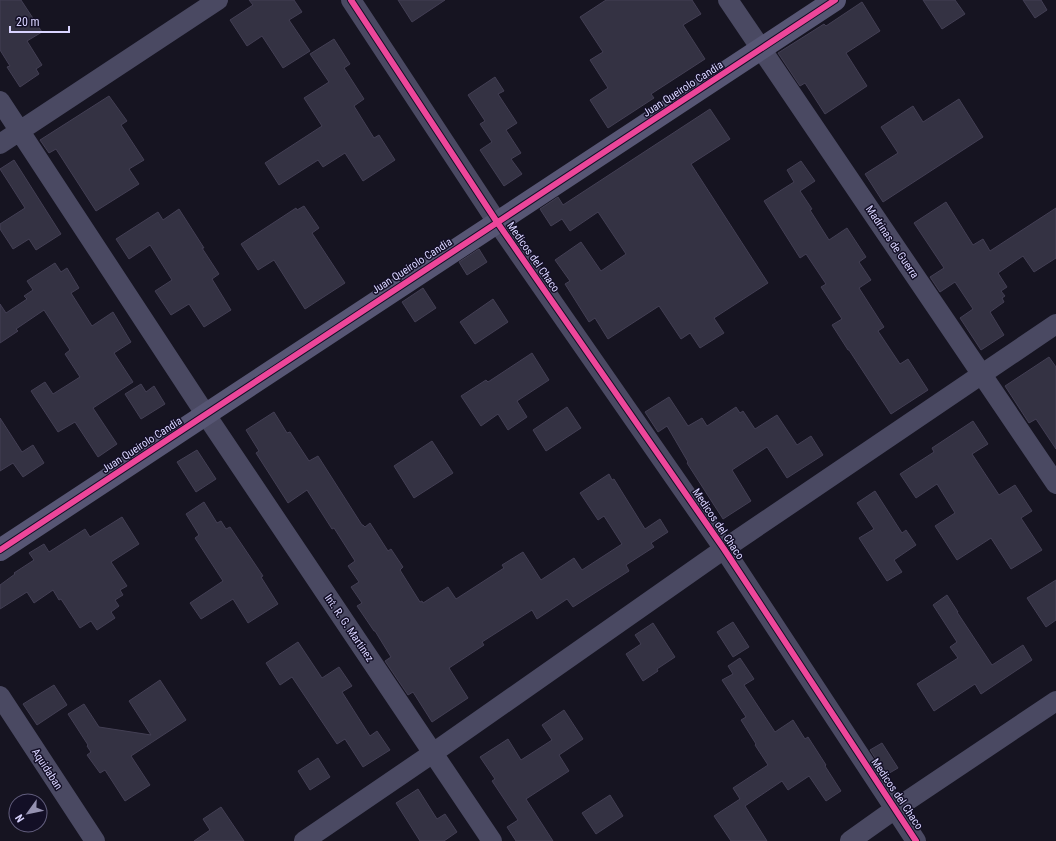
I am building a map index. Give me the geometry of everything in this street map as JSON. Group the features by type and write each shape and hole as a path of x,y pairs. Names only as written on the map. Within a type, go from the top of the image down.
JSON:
{"street":[{"path":"0,144 218,0"},
{"name":"Medicos del Chaco","path":"351,0 497,222 724,549 916,841"},
{"name":"Madrinas de Guerra","path":"728,0 1056,484"},
{"name":"Juan Queirolo Candia","path":"0,550 835,0"},
{"name":"Int. R. G. Martinez","path":"0,101 206,415 492,841"},
{"path":"304,841 433,753 724,549 1056,324"},
{"name":"Aquidaban","path":"0,696 95,841"},
{"path":"850,841 1056,701"}],"building":[{"path":"0,0 21,0 42,32 27,41 42,65 36,69 39,74 20,87 7,67 10,66 0,50"},
{"path":"249,0 294,0 302,12 289,20 310,51 283,68 262,36 247,46 230,20 253,5"},
{"path":"398,0 445,0 412,22"},
{"path":"606,0 692,0 701,14 683,25 705,59 651,94 654,98 608,128 590,100 608,88 590,60 603,52 580,17"},
{"path":"923,0 955,0 965,14 942,29"},
{"path":"1023,0 1041,0 1047,10 1035,18"},
{"path":"862,2 880,31 846,53 867,86 825,114 805,83 800,86 778,53 824,24 826,26"},
{"path":"334,39 350,64 344,68 364,99 354,106 374,138 379,135 395,160 363,181 345,153 323,167 318,160 279,185 265,163 322,126 304,98 329,82 310,54"},
{"path":"495,77 504,91 498,94 517,123 506,130 521,153 511,159 522,174 504,186 480,150 492,142 480,124 485,121 468,95"},
{"path":"109,96 127,121 121,125 144,160 129,169 139,184 96,211 56,149 49,153 40,140"},
{"path":"959,99 983,137 883,202 865,174 898,153 881,127 913,106 923,122"},
{"path":"710,109 730,139 691,164 768,283 714,318 724,333 700,348 690,333 681,339 659,306 608,339 595,318 589,322 565,284 570,281 555,260 581,242 601,271 626,254 598,212 570,231 562,219 551,226 540,209 558,197 563,205"},
{"path":"14,160 61,234 36,250 29,239 13,249 0,229 0,224 25,208 0,169"},
{"path":"801,161 815,181 800,191 812,209 810,210 829,240 847,228 866,257 859,262 871,280 859,288 884,327 878,331 900,364 908,359 928,390 891,414 832,325 842,319 821,287 826,284 806,254 800,258 764,201 794,182 787,170"},
{"path":"946,202 973,245 983,239 990,251 1056,208 1056,258 1034,272 1023,256 998,273 1007,287 1001,291 1005,296 1002,298 1004,302 990,312 1004,335 981,350 960,318 973,309 955,282 940,292 930,277 944,268 914,223"},
{"path":"304,206 319,228 312,233 345,283 305,309 274,260 258,270 241,244 296,208 297,210"},
{"path":"179,209 219,274 212,279 231,310 204,327 189,304 171,315 155,291 172,280 150,245 129,259 116,239 158,212 163,220"},
{"path":"479,249 487,262 467,275 459,262"},
{"path":"55,263 61,272 67,268 79,288 71,293 92,326 113,312 131,342 114,353 133,382 93,408 117,444 98,457 75,422 58,432 31,391 45,382 53,394 80,377 65,354 70,350 44,310 16,329 18,331 0,343 0,304 6,313 27,299 24,296 33,290 27,281"},
{"path":"423,288 436,308 415,322 402,302"},
{"path":"493,299 508,322 475,344 460,322"},
{"path":"532,353 549,380 517,401 527,417 508,430 498,414 481,426 461,396 486,380 488,382"},
{"path":"1049,357 1056,367 1056,449 1036,419 1029,423 1005,386"},
{"path":"141,384 146,392 154,386 165,404 141,419 125,394"},
{"path":"669,397 688,426 702,418 707,426 736,407 740,413 743,411 755,429 777,415 797,445 811,436 823,455 787,478 767,447 732,470 751,501 723,519 687,463 688,462 667,426 658,432 645,412"},
{"path":"567,407 581,428 546,451 533,430"},
{"path":"274,412 287,433 290,432 309,461 318,456 362,525 365,527 370,523 388,551 391,549 403,567 400,570 420,602 422,601 423,603 448,587 456,599 504,568 502,565 523,552 541,580 574,558 582,570 622,544 604,516 598,520 580,493 609,474 612,480 614,479 645,529 660,519 668,532 651,543 654,547 626,565 629,571 573,607 567,599 537,619 532,610 482,642 484,645 449,668 468,698 432,722 413,692 408,695 385,661 391,657 357,606 362,603 351,587 359,582 348,566 355,561 334,528 332,529 307,490 288,503 256,453 259,451 246,430"},
{"path":"0,418 22,452 33,445 44,463 23,477 13,463 0,471"},
{"path":"973,421 988,444 972,454 999,495 1015,485 1032,511 1021,518 1042,550 1011,569 991,538 957,560 935,526 955,513 937,484 916,498 900,474 934,452 932,448"},
{"path":"432,441 453,473 414,498 394,466"},
{"path":"197,450 216,479 196,492 177,462"},
{"path":"875,491 902,533 906,530 916,545 894,560 902,572 887,581 859,538 874,529 857,503"},
{"path":"204,502 217,523 221,521 226,529 230,527 263,576 261,577 278,604 248,623 233,599 201,619 190,603 223,581 195,538 199,535 186,514"},
{"path":"122,517 139,544 111,562 127,586 120,590 123,595 115,600 119,606 111,612 115,618 97,630 91,621 80,628 61,599 59,600 53,590 34,603 27,592 0,609 0,585 15,574 14,573 34,560 29,553 44,544 49,552 85,529 90,537"},
{"path":"1056,580 1056,620 1046,627 1027,598"},
{"path":"947,595 992,665 1023,645 1032,660 981,694 975,684 934,711 917,684 958,658 950,647 957,642 933,605"},
{"path":"733,622 749,647 733,657 717,632"},
{"path":"653,623 675,657 643,681 626,654 641,644 635,635"},
{"path":"298,642 322,678 339,667 352,686 342,692 370,736 377,731 390,750 363,767 345,739 337,744 292,677 280,685 266,663"},
{"path":"740,658 754,679 744,685 775,732 793,720 805,739 808,737 841,791 826,801 809,776 788,790 782,781 745,806 767,841 731,841 714,816 740,799 733,788 768,765 741,720 746,717 722,680 733,674 728,666"},
{"path":"160,680 186,720 131,756 150,785 125,801 105,770 100,773 87,755 91,752 87,746 88,745 68,714 84,704 99,727 151,735 129,701"},
{"path":"54,685 67,705 37,725 23,704"},
{"path":"564,710 583,739 559,755 569,771 526,799 553,841 516,841 507,827 518,820 492,781 495,779 480,757 508,739 521,760 552,740 542,725"},
{"path":"882,743 898,768 886,775 870,750"},
{"path":"318,758 330,777 310,790 298,771"},
{"path":"418,789 437,819 445,814 457,832 444,841 420,841 396,803"},
{"path":"610,795 623,816 596,834 582,813"},
{"path":"221,807 244,841 194,841 210,830 203,819"}],"cycle path":[{"path":"351,0 497,222 724,549 916,841"},
{"path":"0,550 835,0"}]}
